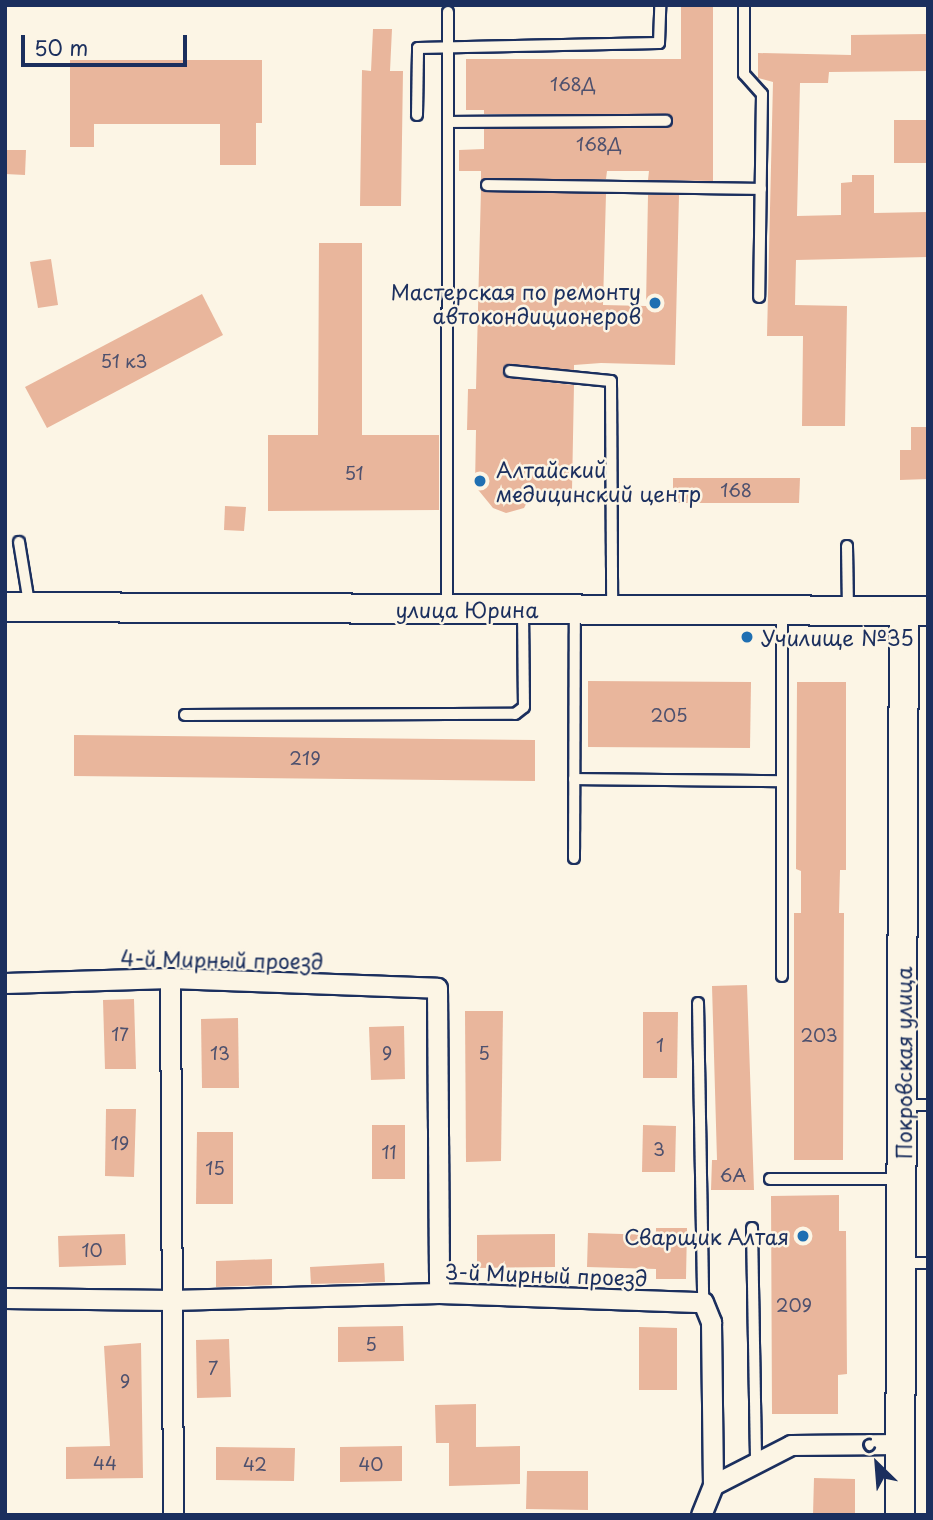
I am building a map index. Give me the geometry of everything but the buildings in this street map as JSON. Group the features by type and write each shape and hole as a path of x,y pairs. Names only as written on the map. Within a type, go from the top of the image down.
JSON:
{"street":[{"name":"улица Юрина","path":"17,607 916,611"},
{"name":"Покровская улица","path":"900,1515 900,1444 914,1263 902,1179 915,1105 916,611"},
{"name":"4-й Мирный проезд","path":"5,983 170,978 438,988 439,1293"},
{"path":"170,978 173,1515"},
{"name":"3-й Мирный проезд","path":"5,1298 171,1300 439,1293 703,1302"},
{"path":"701,1515 713,1485 711,1322 703,1302"},
{"path":"713,1485 791,1444 900,1444"}],"lane":[{"path":"417,115 418,48 659,43 660,5"},
{"path":"744,5 744,74 761,94 759,296"},
{"path":"447,608 448,12"},
{"path":"449,122 666,121"},
{"path":"487,185 761,189"},
{"path":"510,371 611,381 612,609"},
{"path":"17,607 19,542"},
{"path":"847,546 848,610"},
{"path":"185,715 515,714 524,707 523,609"},
{"path":"574,858 575,610"},
{"path":"782,610 782,976"},
{"path":"574,779 780,781"},
{"path":"698,1003 703,1302"},
{"path":"770,1179 902,1179"},
{"path":"752,1228 756,1462"}],"place":[{"name":"Мастерская по ремонту автокондиционеров","path":"655,303"},
{"name":"Алтайский медицинский центр","path":"480,481"},
{"name":"Училище №35","path":"747,637"},
{"name":"Сварщик Алтая","path":"803,1236"}]}
